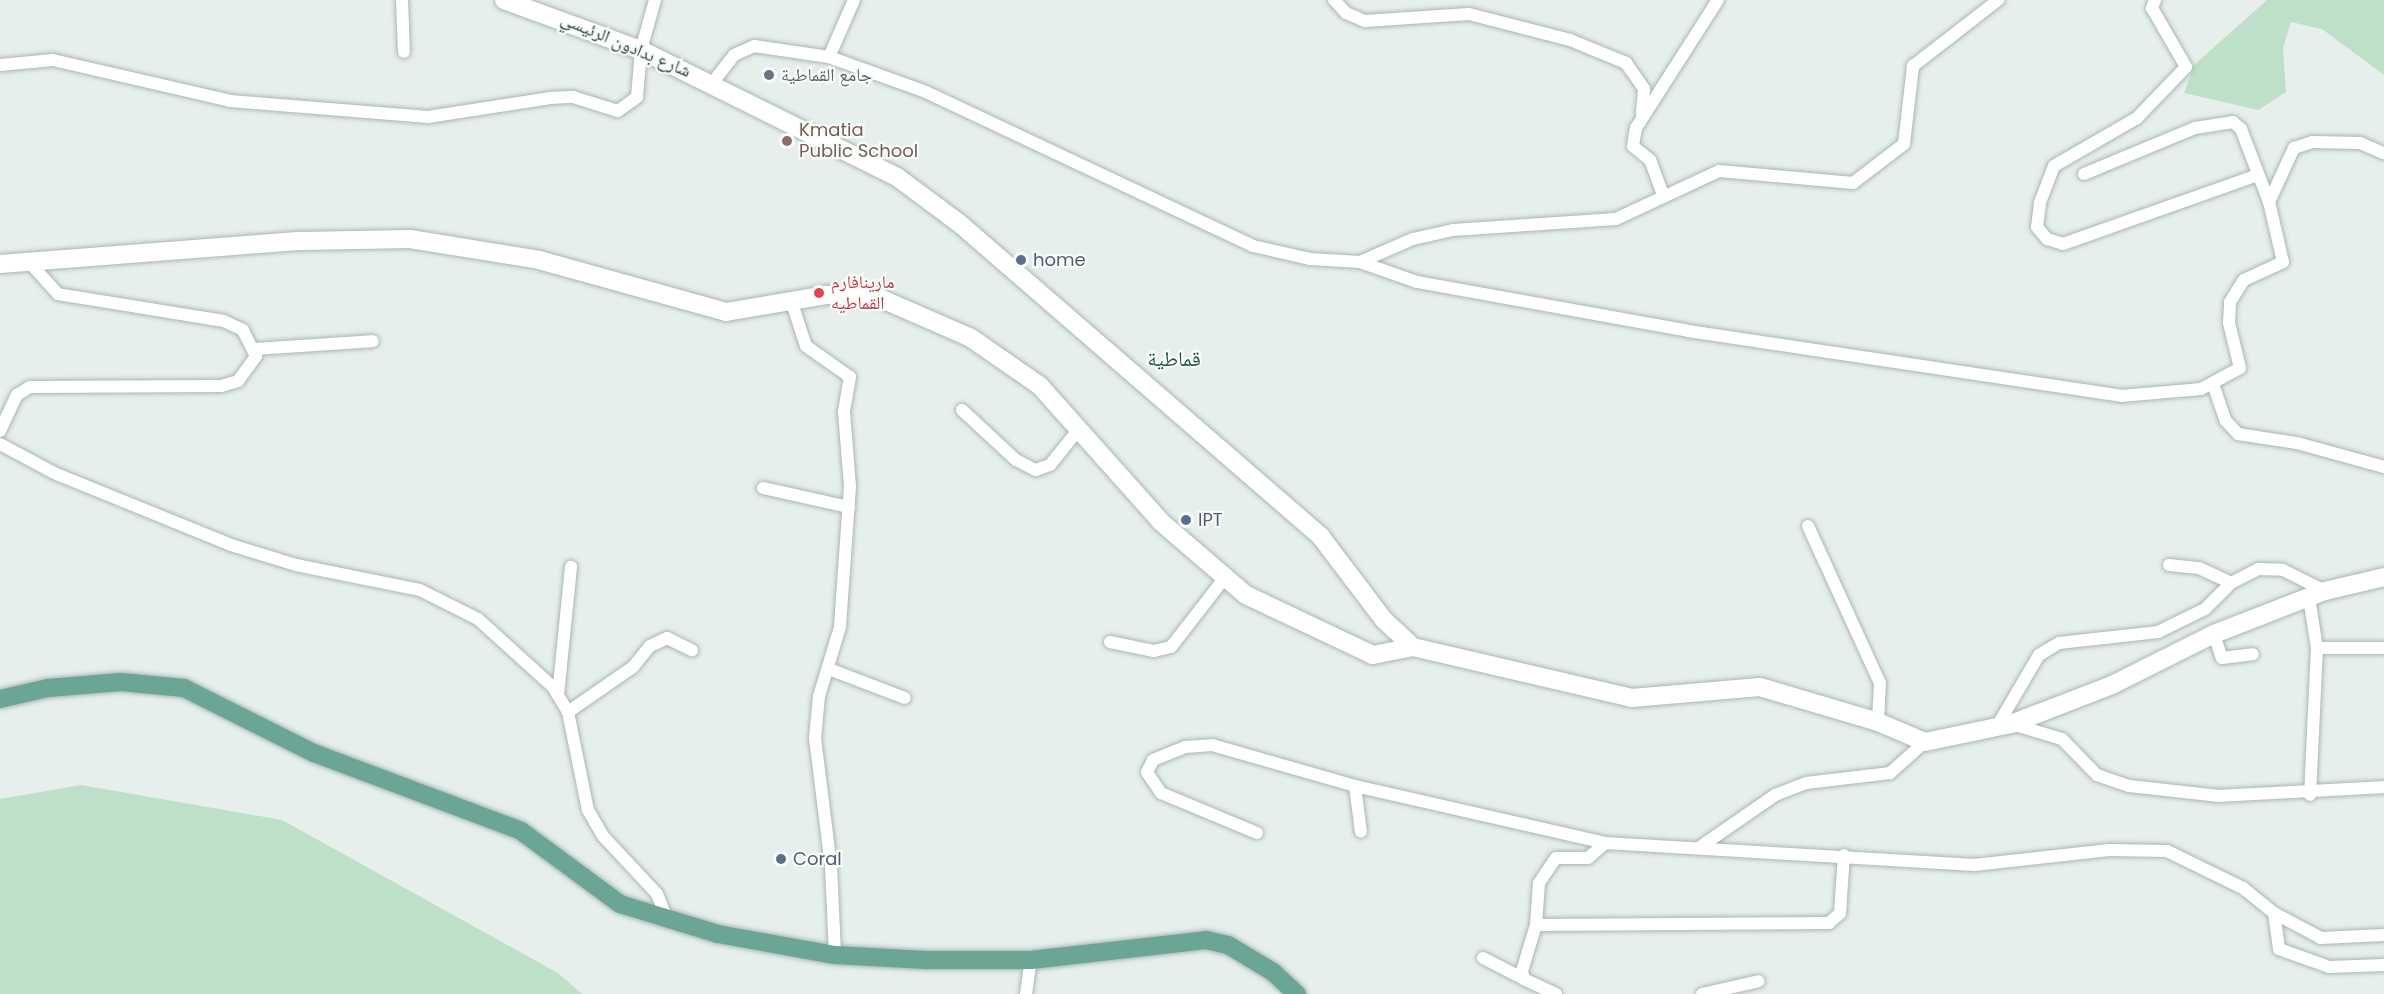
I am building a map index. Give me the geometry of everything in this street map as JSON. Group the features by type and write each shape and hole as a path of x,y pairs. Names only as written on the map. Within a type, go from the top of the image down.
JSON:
{"main road":[{"name":"شارع بدادون الرئيسي","path":"504,0 641,50 713,82 897,177 960,223 1321,537 1384,620 1413,647"},
{"path":"0,264 301,241 410,239 539,260 704,309 754,311 854,293 911,309 1019,369 1161,522 1223,580 1326,637 1373,655 1413,647 1632,698 1760,687 1878,722 1925,742 2004,726 2112,685 2214,634 2317,594 2384,577"},
{"path":"0,699 48,688 121,682 184,688 314,753 521,831 605,896 668,922 835,955 1031,960 1206,940 1228,945 1273,972 1297,994"}],"street":[{"path":"402,0 404,52"},
{"path":"0,65 53,60 230,101 428,117 551,98 627,109 637,97 641,50 655,0"},
{"path":"829,57 854,0"},
{"path":"1334,0 1346,13 1365,21 1469,14 1570,40 1626,63 1644,89 1642,114 1633,146 1650,160 1663,195"},
{"path":"1642,114 1697,39 1718,0"},
{"path":"1360,262 1413,239 1452,230 1616,219 1663,195 1719,171 1853,183 1904,144 1913,66 1998,0"},
{"path":"2155,0 2152,8 2186,67 2137,118 2054,166 2037,227 2047,239 2063,244 2258,175"},
{"path":"713,82 734,55 748,47 829,57 926,92 1253,246 1310,259 1360,262 1418,282 2048,388 2121,396 2213,384 2240,368 2229,322 2234,291 2244,280 2283,262 2269,202 2241,129 2220,121 2084,174"},
{"path":"2269,202 2294,148 2312,142 2361,143 2384,153"},
{"path":"0,430 17,395 30,387 221,386 248,372 254,349 243,330 224,321 58,294 30,263"},
{"path":"792,303 806,346 850,377 844,412 849,507 840,627 819,696 815,763 831,866 835,955"},
{"path":"254,349 373,341"},
{"path":"2213,384 2226,421 2238,434 2297,443 2384,467"},
{"path":"962,410 1030,469 1050,465 1078,430"},
{"path":"0,444 54,473 231,545 441,596 520,652 558,695 568,712 588,810 603,836 653,889 668,922"},
{"path":"763,488 849,507"},
{"path":"1808,526 1880,683 1878,722"},
{"path":"2169,565 2199,568 2231,583"},
{"path":"558,695 571,567"},
{"path":"2310,795 2317,648 2317,594 2283,570 2259,569 2231,583 2205,609 2158,632 2059,643 2039,655 2004,726 2062,740 2097,776 2129,786 2218,796 2310,795 2384,787"},
{"path":"1110,642 1154,651 1171,647 1223,580"},
{"path":"2214,634 2222,658 2253,654"},
{"path":"568,712 633,668 650,646 667,638 692,650"},
{"path":"2317,648 2384,648"},
{"path":"829,669 906,698"},
{"path":"1700,847 1775,795 1806,783 1890,773 1925,742"},
{"path":"1257,833 1161,793 1147,772 1153,760 1185,747 1212,745 1355,786 1605,843 1844,855 1974,865 2109,850 2167,851 2243,888 2274,914 2321,938 2384,935"},
{"path":"1355,786 1361,832"},
{"path":"1524,979 1525,954 1536,925 1539,883 1548,865 1556,858 1595,855 1605,843"},
{"path":"1536,925 1829,923 1840,913 1844,855"},
{"path":"2274,914 2279,949 2329,967 2384,965"},
{"path":"1483,958 1556,994"},
{"path":"1026,994 1031,960"},
{"path":"1701,994 1759,981"}],"green space":[{"path":"2267,0 2384,0 2384,75 2322,29 2291,22 2283,48 2286,92 2258,110 2184,93 2194,65"},
{"path":"81,785 282,820 558,973 582,994 0,994 0,799"}],"place":[{"name":"جامع القماطية","path":"769,75"},
{"name":"Kmatia Public School","path":"787,141"},
{"name":"home","path":"1021,260"},
{"name":"مارينافارم القماطيه","path":"819,293"},
{"name":"IPT","path":"1186,520"},
{"name":"Coral","path":"781,859"}],"district":[{"name":"قماطية","path":"1174,359"}]}
